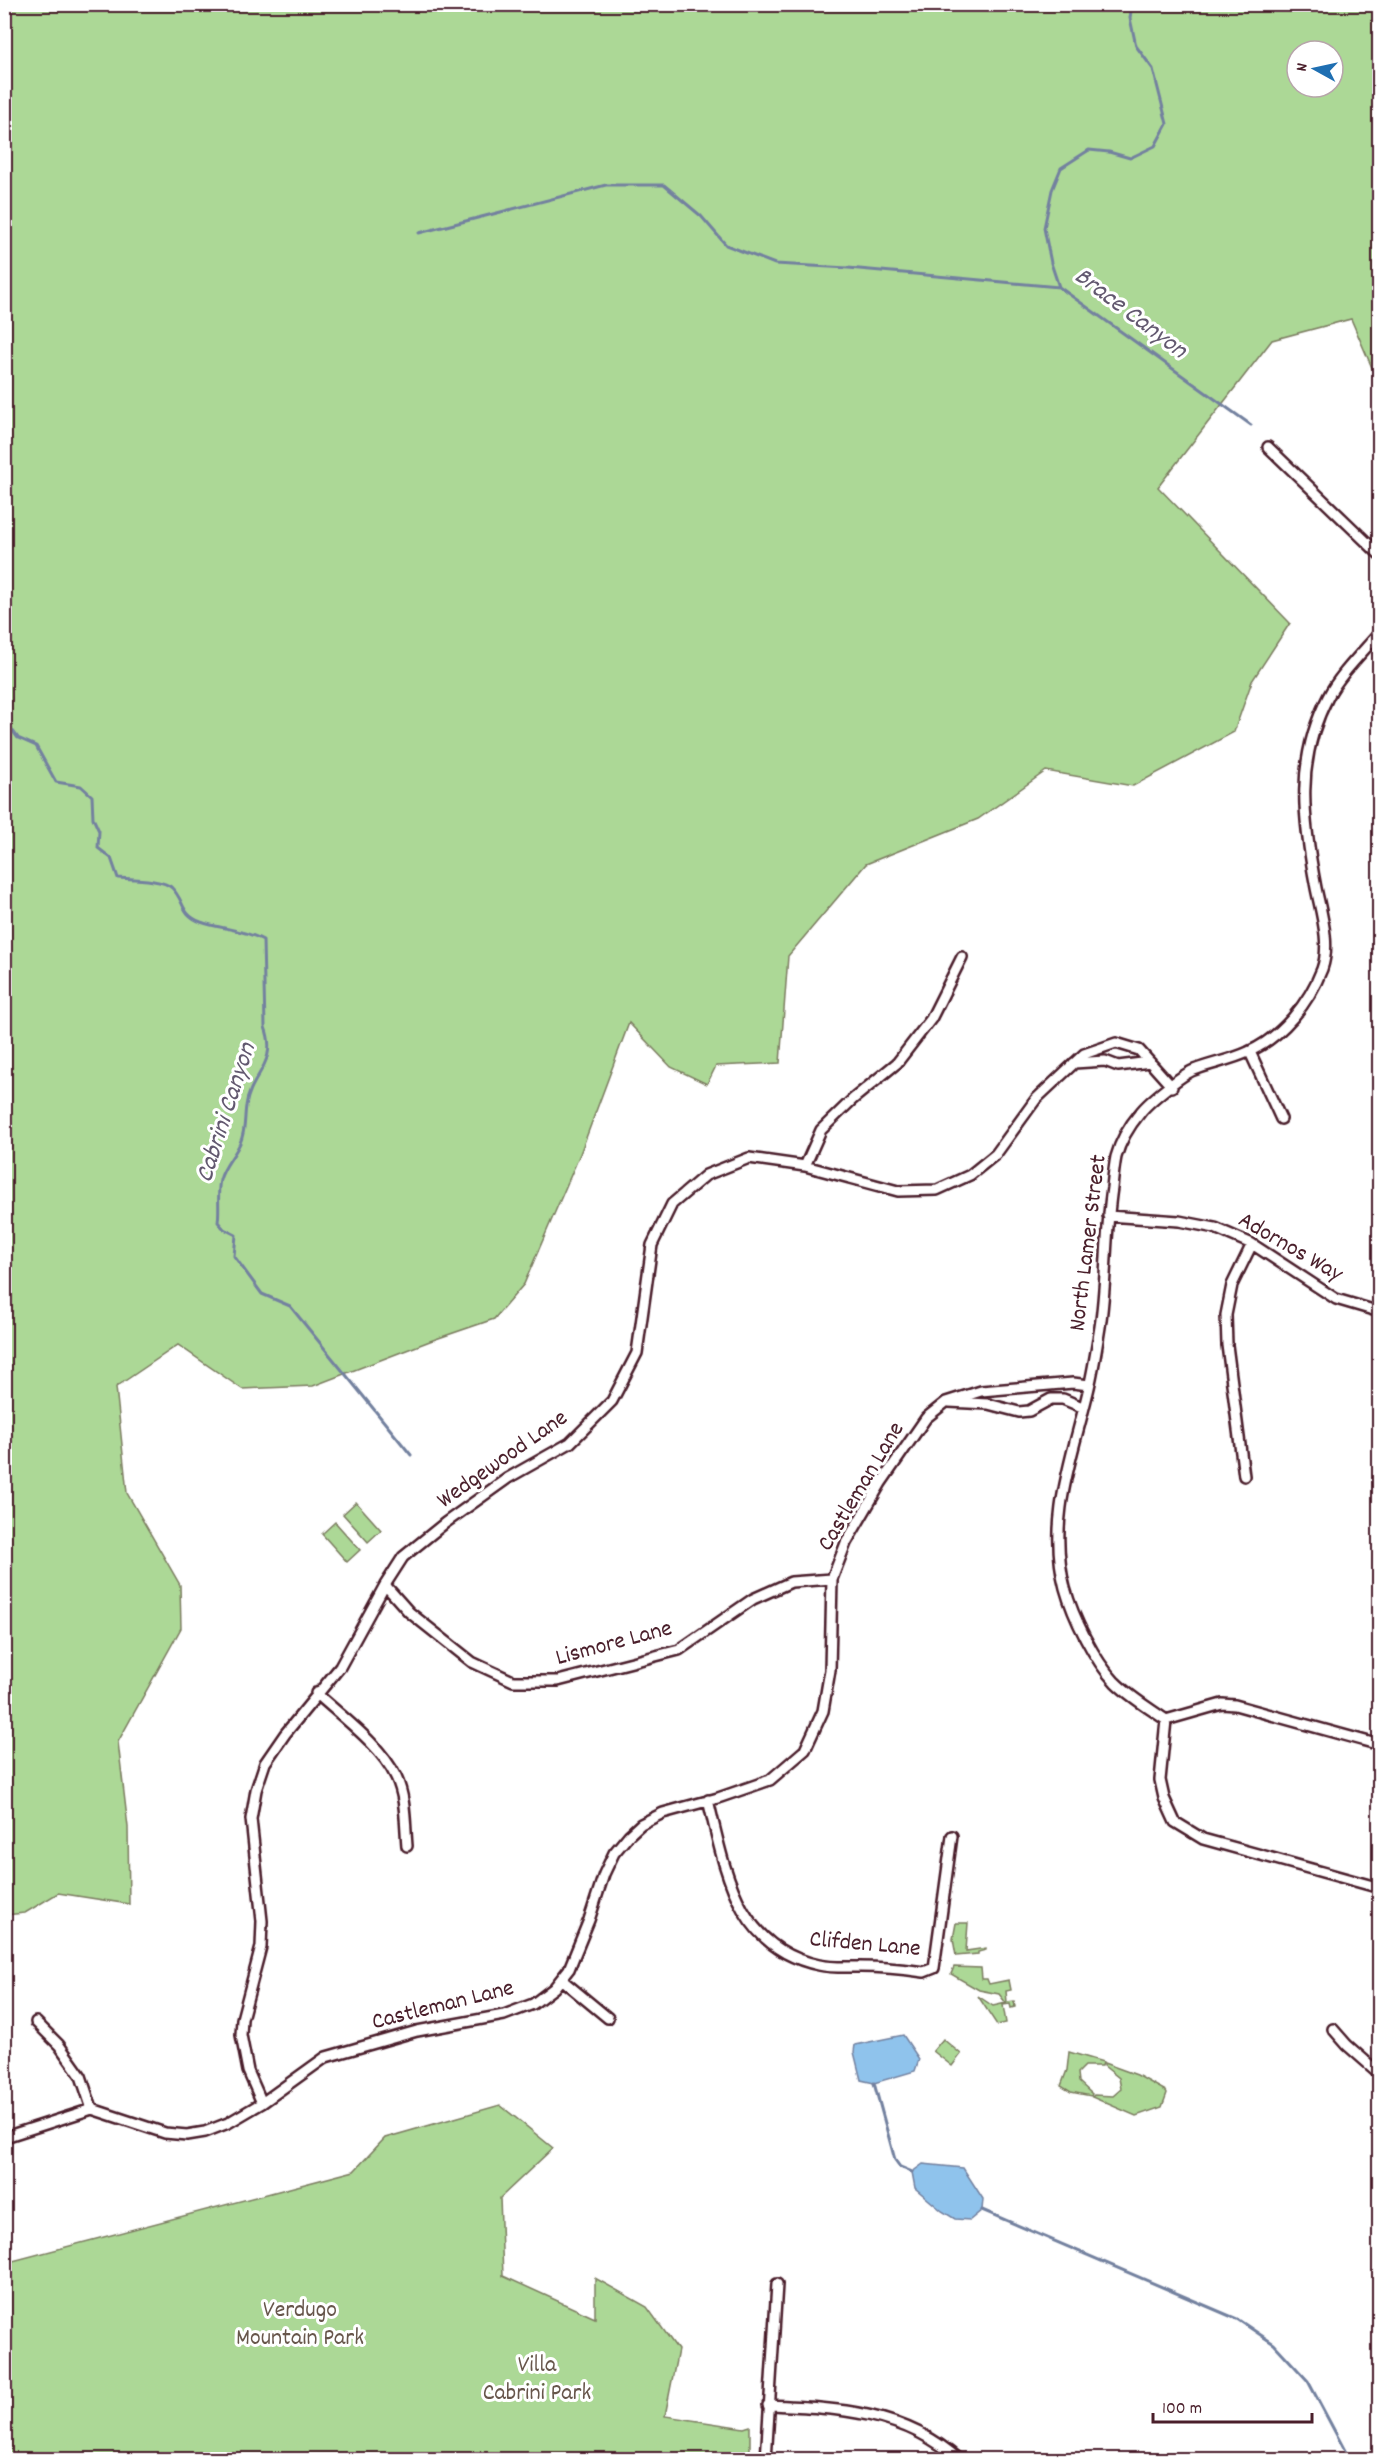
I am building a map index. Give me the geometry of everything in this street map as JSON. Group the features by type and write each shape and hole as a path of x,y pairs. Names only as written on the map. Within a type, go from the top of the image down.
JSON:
{"street":[{"path":"1268,447 1380,555"},
{"name":"North Lamer Street","path":"1166,1720 1114,1681 1101,1663 1074,1614 1060,1564 1061,1498 1089,1385 1100,1323 1108,1216 1116,1156 1129,1129 1152,1100 1190,1071 1250,1052 1283,1028 1305,1003 1323,966 1325,931 1306,835 1303,803 1313,733 1329,694 1380,632"},
{"path":"805,1166 821,1130 853,1099 897,1063 931,1020 962,957"},
{"name":"Wedgewood Lane","path":"262,2103 248,2071 241,2035 242,2019 262,1938 251,1819 256,1790 265,1763 316,1693 340,1667 403,1557 508,1478 570,1443 612,1401 638,1353 652,1245 672,1204 706,1175 749,1158 805,1166 898,1191 937,1190 970,1175 996,1154 1036,1098 1084,1054 1116,1043 1139,1050 1172,1087"},
{"path":"1250,1052 1281,1119"},
{"path":"1074,1063 1105,1061 1118,1066 1150,1062"},
{"name":"Adornos Way","path":"1108,1216 1179,1221 1215,1228 1252,1244 1336,1299 1380,1312"},
{"path":"1244,1476 1227,1345 1226,1316 1232,1285 1252,1244"},
{"name":"Castleman Lane","path":"92,2109 165,2133 187,2135 205,2132 228,2123 262,2103 326,2056 417,2031 504,2015 533,2004 562,1980 590,1920 604,1874 614,1853 629,1835 641,1824 663,1813 770,1780 805,1750 823,1711 830,1670 832,1579 846,1543 881,1483 926,1418 946,1402 981,1391 1073,1383 1089,1385"},
{"path":"946,1402 988,1404 1019,1412 1029,1411 1051,1399 1063,1400 1082,1407"},
{"name":"Lismore Lane","path":"385,1586 409,1612 472,1662 513,1681 558,1681 679,1650 753,1599 791,1582 832,1579"},
{"path":"316,1693 379,1752 396,1777 404,1807 407,1846"},
{"path":"1380,1745 1235,1705 1222,1704 1166,1720 1160,1780 1164,1798 1175,1822 1203,1839 1380,1888"},
{"name":"Clifden Lane","path":"708,1800 731,1888 739,1906 776,1947 795,1958 840,1967 893,1968 924,1972 930,1971 936,1964 952,1836"},
{"path":"562,1980 609,2018"},
{"path":"5,2137 92,2109 81,2076 59,2045 36,2022"},
{"path":"1333,2029 1347,2045 1380,2074"},
{"path":"766,2460 777,2284"},
{"path":"768,2405 845,2410 893,2420 920,2433 959,2460"}],"green space":[{"path":"4,5 1380,5 1379,384 1351,319 1272,340 1158,487 1290,623 1252,681 1234,732 1133,786 1046,771 978,819 866,864 788,956 780,1063 716,1066 707,1084 671,1067 629,1023 580,1154 524,1284 494,1319 313,1386 242,1389 178,1345 116,1387 127,1493 180,1585 181,1628 118,1742 128,1827 129,1904 58,1893 25,1913 5,1915"},
{"path":"356,1502 381,1530 368,1542 343,1514"},
{"path":"335,1522 360,1550 347,1562 322,1534"},
{"path":"956,1923 968,1923 966,1951 986,1948 986,1950 978,1954 956,1956 953,1939"},
{"path":"954,1967 981,1968 982,1979 987,1979 989,1984 1009,1980 1011,1990 1006,1991 1007,2002 1014,2001 1015,2007 1011,2008 1010,2004 1003,2005 1006,2023 997,2025 978,1996 993,2006 1006,2003 999,1994 979,1990 951,1974"},
{"path":"943,2039 961,2054 952,2066 933,2051"},
{"path":"1069,2052 1103,2062 1102,2066 1085,2066 1078,2073 1079,2082 1092,2094 1091,2096 1071,2092 1061,2086 1067,2070"},
{"path":"1104,2063 1137,2075 1166,2091 1162,2107 1136,2116 1092,2097 1094,2095 1113,2096 1121,2089 1119,2078 1104,2066"},
{"name":"Verdugo Mountain Park","path":"500,2105 553,2148 500,2198 503,2276 595,2318 595,2278 647,2307 678,2350 665,2416 744,2428 750,2426 750,2459 5,2459 5,2263 354,2171 385,2138"}],"water":[{"path":"903,2035 919,2059 915,2071 874,2083 861,2080 854,2052 855,2045"},
{"path":"923,2164 963,2168 983,2199 982,2210 970,2220 955,2219 942,2211 915,2188 912,2172"}],"waterway":[{"name":"Brace Canyon","path":"1132,4 1130,18 1136,46 1153,69 1167,124 1155,146 1130,158 1109,152 1089,150 1061,168 1052,190 1044,228 1051,263 1059,287 1251,425"},
{"path":"419,233 606,185 664,185 701,216 726,245 775,264 848,268 1059,287"},
{"name":"Cabrini Canyon","path":"4,719 18,738 36,746 56,782 81,786 92,796 93,818 99,831 98,848 111,858 118,878 147,880 168,885 194,919 263,940 265,1027 268,1051 249,1095 242,1138 220,1180 218,1222 224,1229 236,1235 234,1256 262,1294 290,1306 411,1455"},
{"path":"874,2083 895,2160 900,2167 912,2172"},
{"path":"982,2210 1237,2319 1274,2344 1308,2381 1350,2460"}],"park label":[{"name":"Villa Cabrini Park","path":"537,2380"}]}
